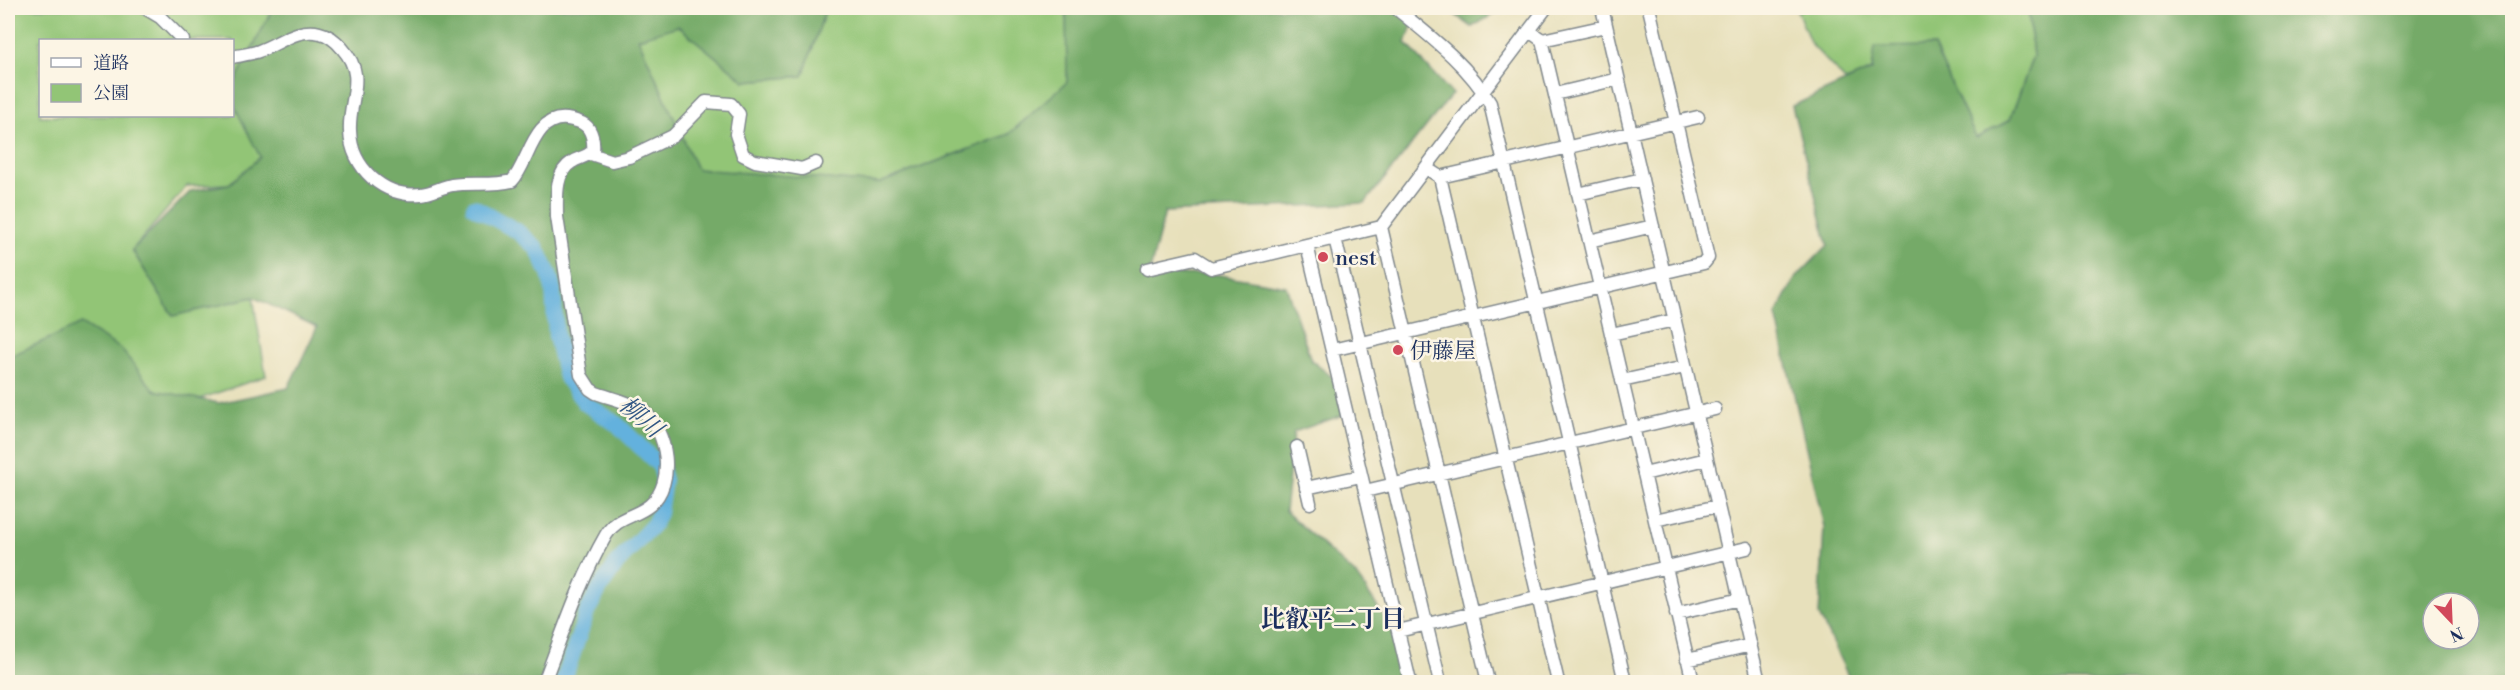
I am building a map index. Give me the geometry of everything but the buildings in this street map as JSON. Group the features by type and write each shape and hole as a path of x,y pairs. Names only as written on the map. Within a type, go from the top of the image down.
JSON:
{"street":[{"path":"145,8 160,17 182,39"},
{"path":"1147,269 1195,258 1211,268 1381,227 1546,8"},
{"path":"1602,8 1759,682"},
{"path":"1332,350 1704,263 1708,258 1649,8"},
{"path":"1398,10 1440,45 1483,91 1490,103 1625,682"},
{"path":"1542,40 1606,26"},
{"path":"234,57 261,50 288,37 308,31 318,32 336,42 349,58 356,72 350,124 353,146 374,181 394,190 420,194 454,185 512,181 541,130 553,121 561,119 578,122 587,127 594,146 591,154"},
{"path":"1528,31 1542,40 1692,682"},
{"path":"1555,94 1618,79"},
{"path":"544,682 574,597 607,533 620,520 651,504 662,489 666,468 660,434 645,413 596,393 590,389 581,375 557,217 557,192 561,174 568,164 591,154 612,160 629,156 673,136 706,102 731,104 739,114 736,134 743,155 755,161 802,170 816,163"},
{"path":"1440,177 1698,117"},
{"path":"1426,168 1440,177 1558,682"},
{"path":"1578,194 1642,179"},
{"path":"1589,241 1653,226"},
{"path":"1381,227 1488,682"},
{"path":"1335,238 1440,682"},
{"path":"1307,245 1410,682"},
{"path":"1611,334 1675,320"},
{"path":"1622,381 1686,367"},
{"path":"1365,491 1715,409"},
{"path":"1297,447 1310,503"},
{"path":"1644,474 1707,459"},
{"path":"1306,488 1361,476"},
{"path":"1654,520 1718,506"},
{"path":"1398,630 1747,548"},
{"path":"1677,614 1740,599"},
{"path":"1687,660 1750,645"}],"green space":[{"path":"8,8 273,8 234,84 234,39 39,39 39,117 234,117 234,105 261,157 229,184 187,186 132,250 173,316 253,297 266,376 185,404 8,370"},
{"path":"273,8 826,8 803,76 745,81 678,26 638,38 697,169 880,183 1009,134 1067,82 1066,8 1418,8 1406,43 1452,94 1365,203 1165,212 1149,275 1214,274 1286,286 1311,360 1336,380 1343,415 1294,432 1285,511 1357,576 1392,629 1405,682 8,682 8,357 81,324 121,349 154,390 219,403 288,388 317,327 253,297 173,316 132,250 191,191 229,184 260,157 234,105 234,84"},
{"path":"826,8 1066,8 1068,82 1009,134 880,183 697,170 638,38 678,26 745,81 803,76"},
{"path":"1446,8 1504,8 1472,27"},
{"path":"1796,8 2028,8 2033,56 2010,120 1976,138 1934,46 1846,81 1811,44"},
{"path":"2028,8 2512,8 2512,682 1851,682 1819,615 1824,527 1776,315 1795,279 1828,245 1792,106 1872,70 1875,47 1934,46 1976,138 2010,120 2033,56"}],"waterway":[{"name":"柳川","path":"474,207 517,231 537,248 553,289 556,336 566,377 585,403 618,425 660,466 664,480 659,513 654,524 617,563 600,588 587,612 563,682"}],"place":[{"name":"nest","path":"1323,257"},
{"name":"伊藤屋","path":"1398,350"}],"district":[{"name":"比叡平二丁目","path":"1333,619"}]}
